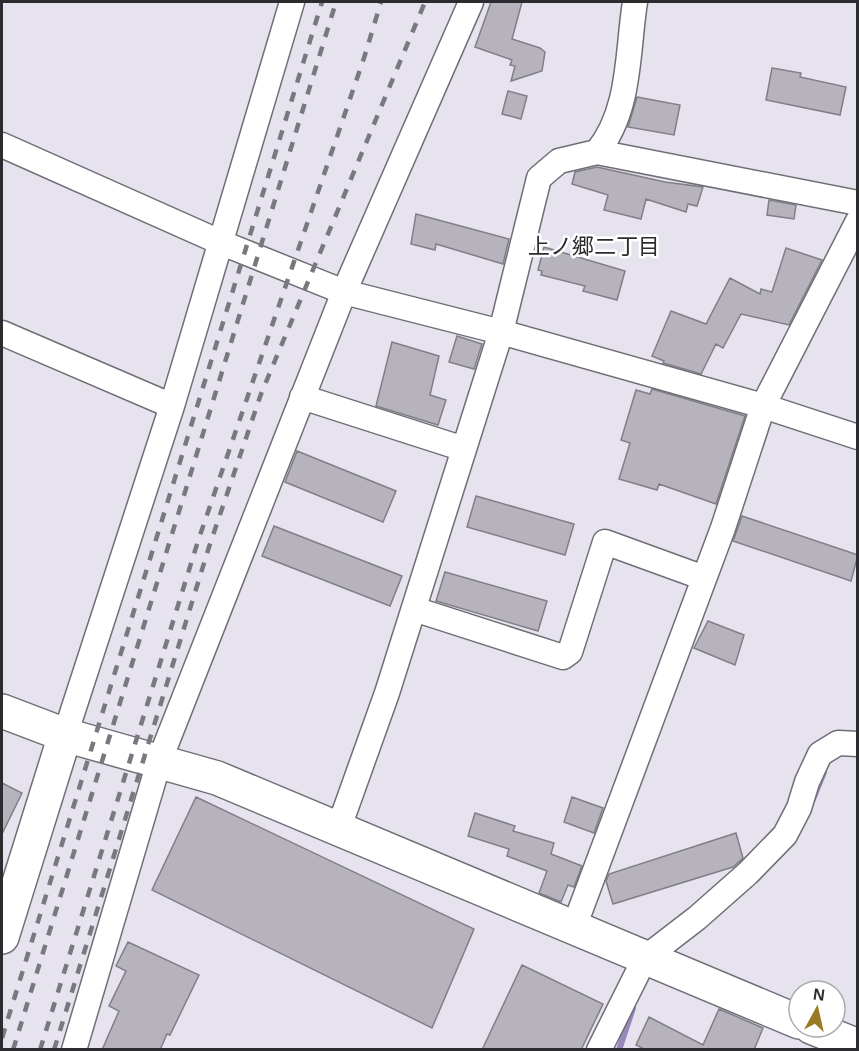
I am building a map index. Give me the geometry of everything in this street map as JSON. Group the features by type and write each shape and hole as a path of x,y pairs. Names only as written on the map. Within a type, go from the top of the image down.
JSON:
{"street":[{"path":"2,937 172,406 292,2"},
{"path":"74,1050 159,762 344,292 471,2"},
{"path":"597,152 611,135 622,105 635,2"},
{"path":"2,145 222,243 344,292 501,332 763,406 858,437"},
{"path":"338,830 387,693 501,332 539,178 559,161 597,152 858,203"},
{"path":"574,927 704,578 763,406 858,221"},
{"path":"2,333 172,406"},
{"path":"302,397 464,449"},
{"path":"414,609 563,657 570,652 605,542 704,578"},
{"path":"2,711 65,735 217,778 787,1017"},
{"path":"599,1050 645,958 740,881 785,835 800,808 807,782 820,754 838,743 858,744"},
{"path":"841,1039 858,1046"}],"building":[{"path":"491,2 522,2 512,39 540,48 545,52 542,71 511,81 515,66 510,65 512,60 475,47"},
{"path":"772,68 801,73 800,77 846,87 840,115 766,100"},
{"path":"508,91 527,96 521,119 502,114"},
{"path":"637,97 680,105 674,135 628,127"},
{"path":"597,167 665,182 703,187 697,206 688,204 686,212 646,199 641,219 604,210 608,195 572,184 575,172"},
{"path":"769,200 796,205 794,219 767,215"},
{"path":"416,214 509,239 503,264 436,244 435,250 411,244"},
{"path":"544,247 625,271 617,300 583,291 585,286 541,275 542,271 538,270"},
{"path":"786,248 822,260 789,325 741,314 723,348 716,344 701,374 663,363 664,361 652,356 671,311 706,324 730,278 760,294 761,289 772,292"},
{"path":"457,336 482,344 474,369 449,362"},
{"path":"392,342 439,356 430,395 446,400 438,425 376,406"},
{"path":"652,389 745,416 716,504 659,484 657,490 619,479 630,443 621,440 636,390 650,394"},
{"path":"297,451 396,491 383,522 285,482"},
{"path":"476,496 574,524 565,555 467,527"},
{"path":"742,516 858,555 851,581 733,541"},
{"path":"274,526 402,576 390,606 262,556"},
{"path":"445,572 547,601 538,631 436,601"},
{"path":"708,621 744,635 735,665 694,648"},
{"path":"2,783 22,793 2,834"},
{"path":"196,797 474,929 432,1028 152,890"},
{"path":"572,797 603,808 594,833 564,822"},
{"path":"475,813 515,826 513,831 554,843 551,854 582,866 574,887 568,885 561,902 539,893 547,871 507,856 509,849 468,836"},
{"path":"736,833 743,858 733,867 613,904 606,881 609,874"},
{"path":"128,942 199,975 170,1035 167,1034 160,1050 102,1050 119,1011 109,1006 126,971 116,966"},
{"path":"522,965 603,1004 581,1050 482,1050"},
{"path":"719,1009 763,1028 754,1050 646,1050 636,1045 649,1017 703,1045"}],"waterway":[{"path":"813,799 824,772"},
{"path":"619,1050 633,1008"}],"railway":[{"path":"2,1038 322,2"},
{"path":"13,1050 336,2"},
{"path":"40,1050 198,541 364,58 381,2"},
{"path":"54,1050 209,547 261,394 425,2"}],"district":[{"name":"上ノ郷二丁目","path":"594,246"}]}
